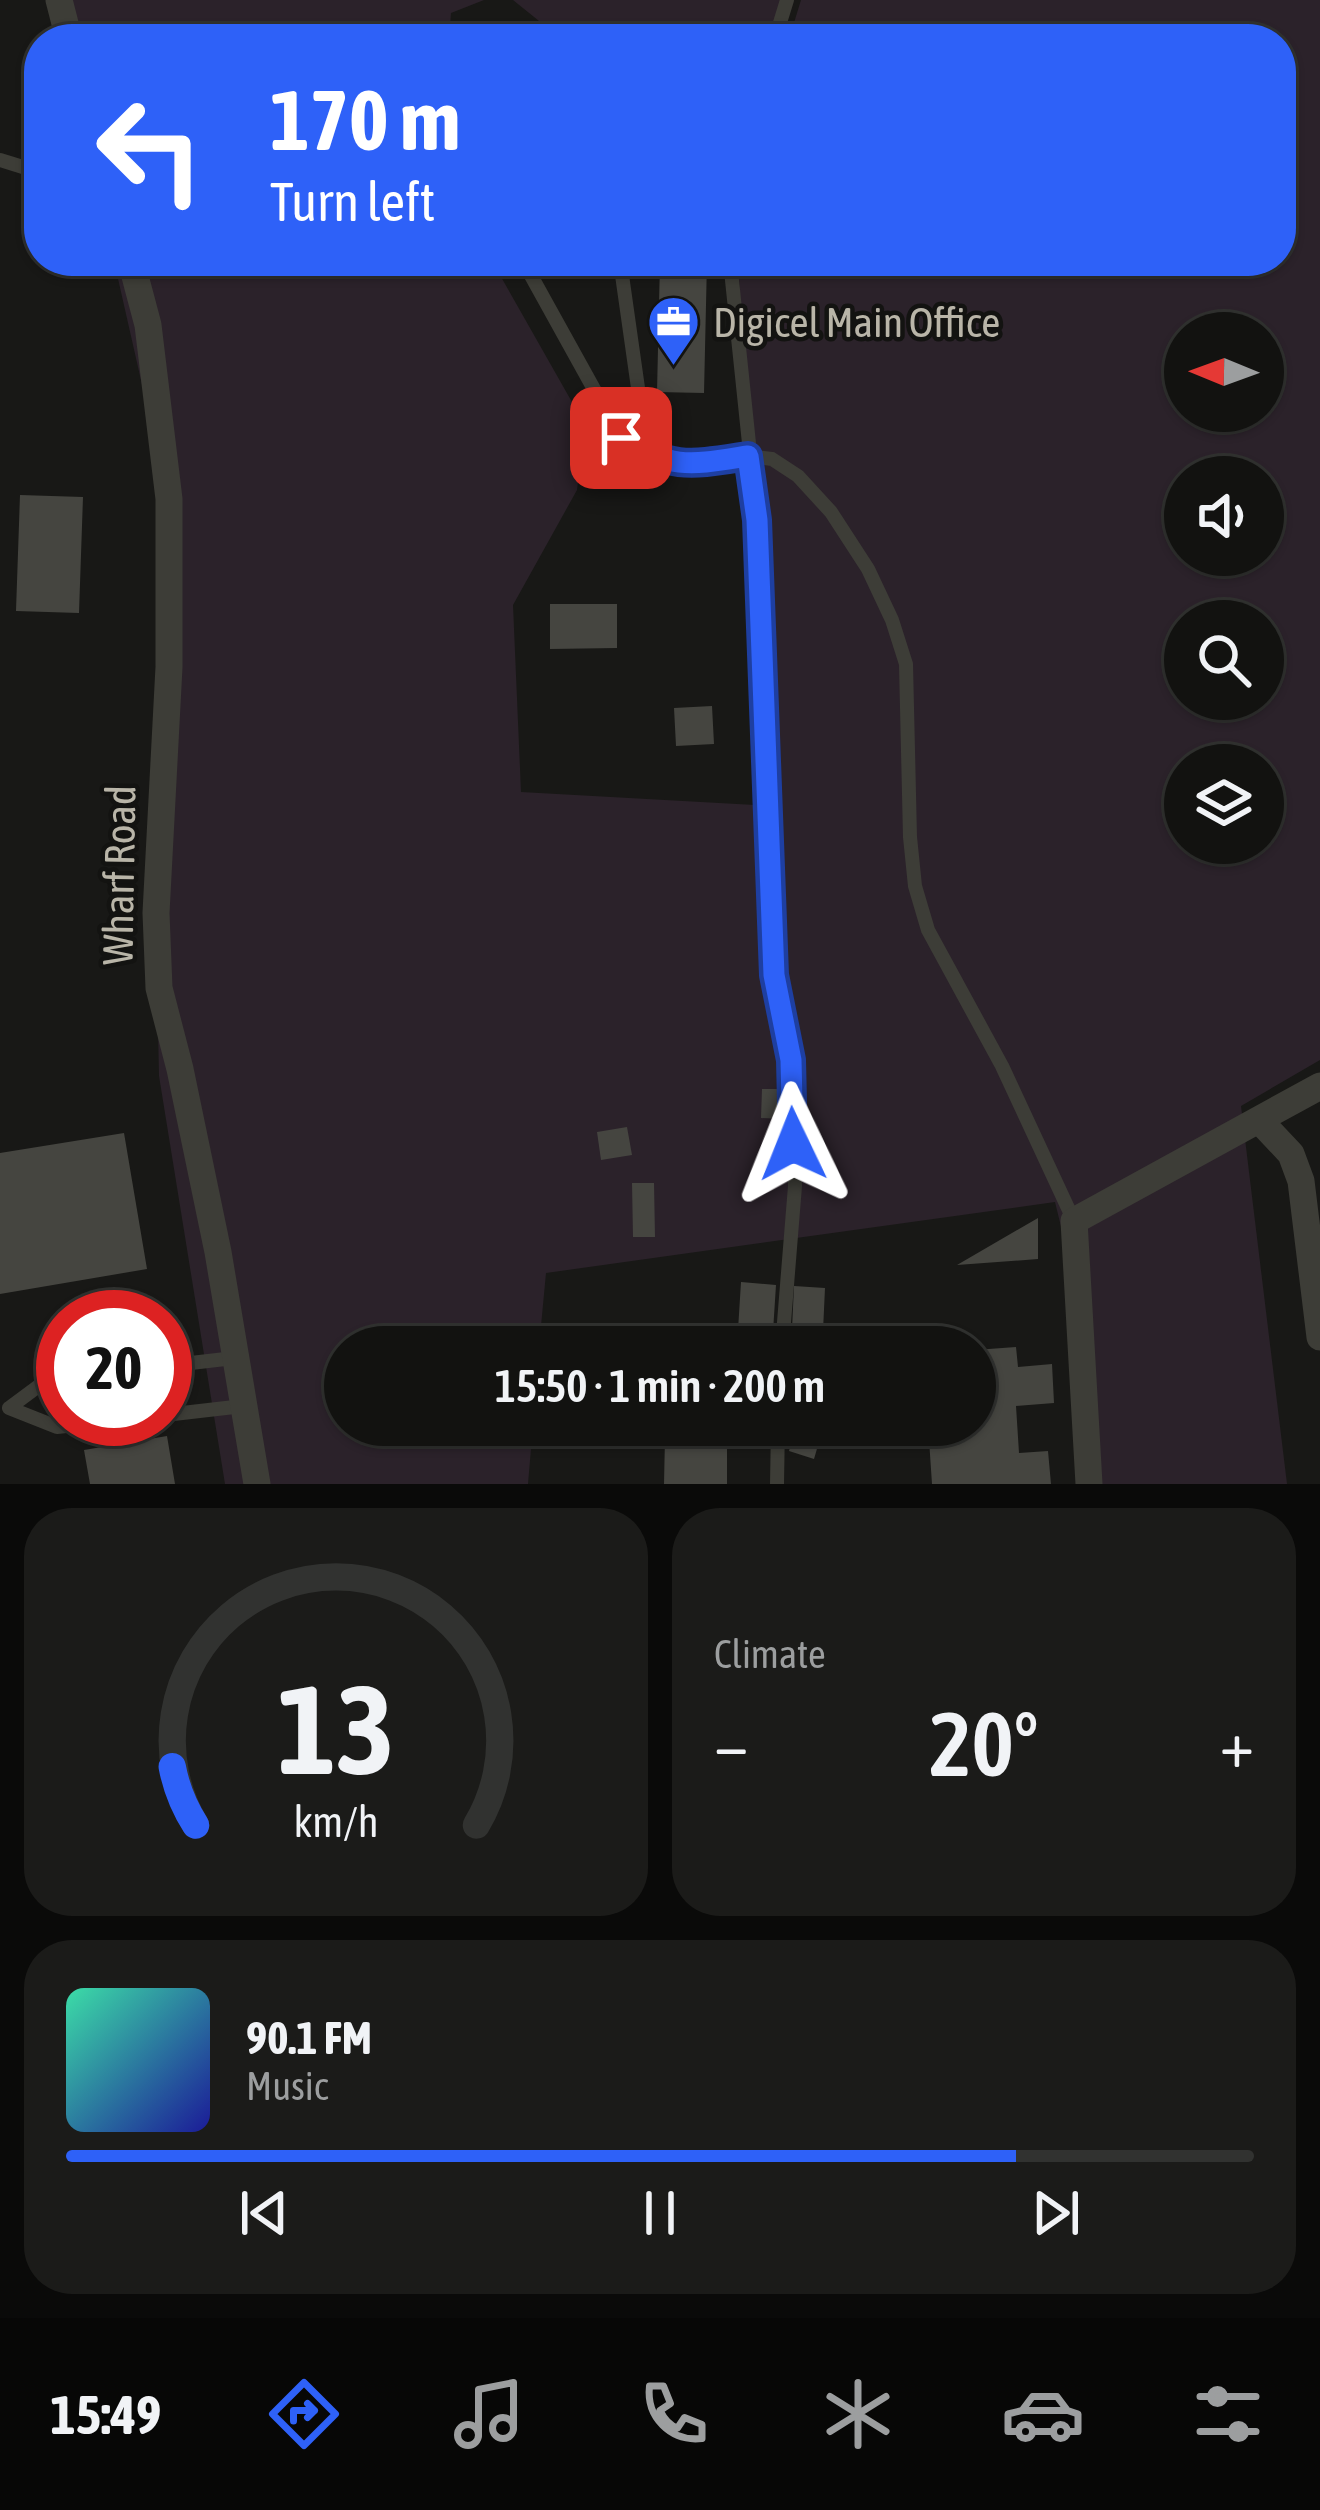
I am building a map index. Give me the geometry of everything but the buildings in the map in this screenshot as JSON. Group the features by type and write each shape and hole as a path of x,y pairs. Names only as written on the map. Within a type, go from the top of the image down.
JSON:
{"street":[{"name":"Wharf Road","path":"135,276 148,325 170,499 169,667 156,913 159,988 213,1229 257,1484"},
{"path":"1089,1484 1074,1221 1320,1086"},
{"path":"1260,1121 1291,1154 1301,1181 1320,1337"}],"lane":[{"path":"531,276 621,438 654,458 688,465 748,456 772,459 798,476 831,512 868,569 906,664 910,837 928,931 1002,1066 1074,1221"},
{"path":"622,276 639,395 654,458"},
{"path":"731,276 757,520 774,975 791,1060 794,1186 784,1326"},
{"path":"192,1363 234,1358"},
{"path":"36,1388 8,1408 36,1419"},
{"path":"192,1412 243,1406"},
{"path":"777,1484 778,1446"}],"shaded area":[{"path":"48,0 484,0 451,13 450,24 54,24"},
{"path":"513,0 783,0 775,24 539,21"},
{"path":"801,0 1320,0 1320,1060 1241,1106 1287,1484 1087,1484 1066,1247 1055,1202 546,1273 541,1326 324,1326 324,1446 531,1446 528,1484 225,1484 159,1076 157,451 117,276 501,276 585,425 577,490 513,605 521,792 771,806 739,276 1296,276 1296,24 794,24"}],"place":[{"name":"Digicel Main Office","path":"674,368"}],"route":[{"path":"621,438 654,458 688,465 748,456 757,520 774,975 791,1060 793,1144"}]}
